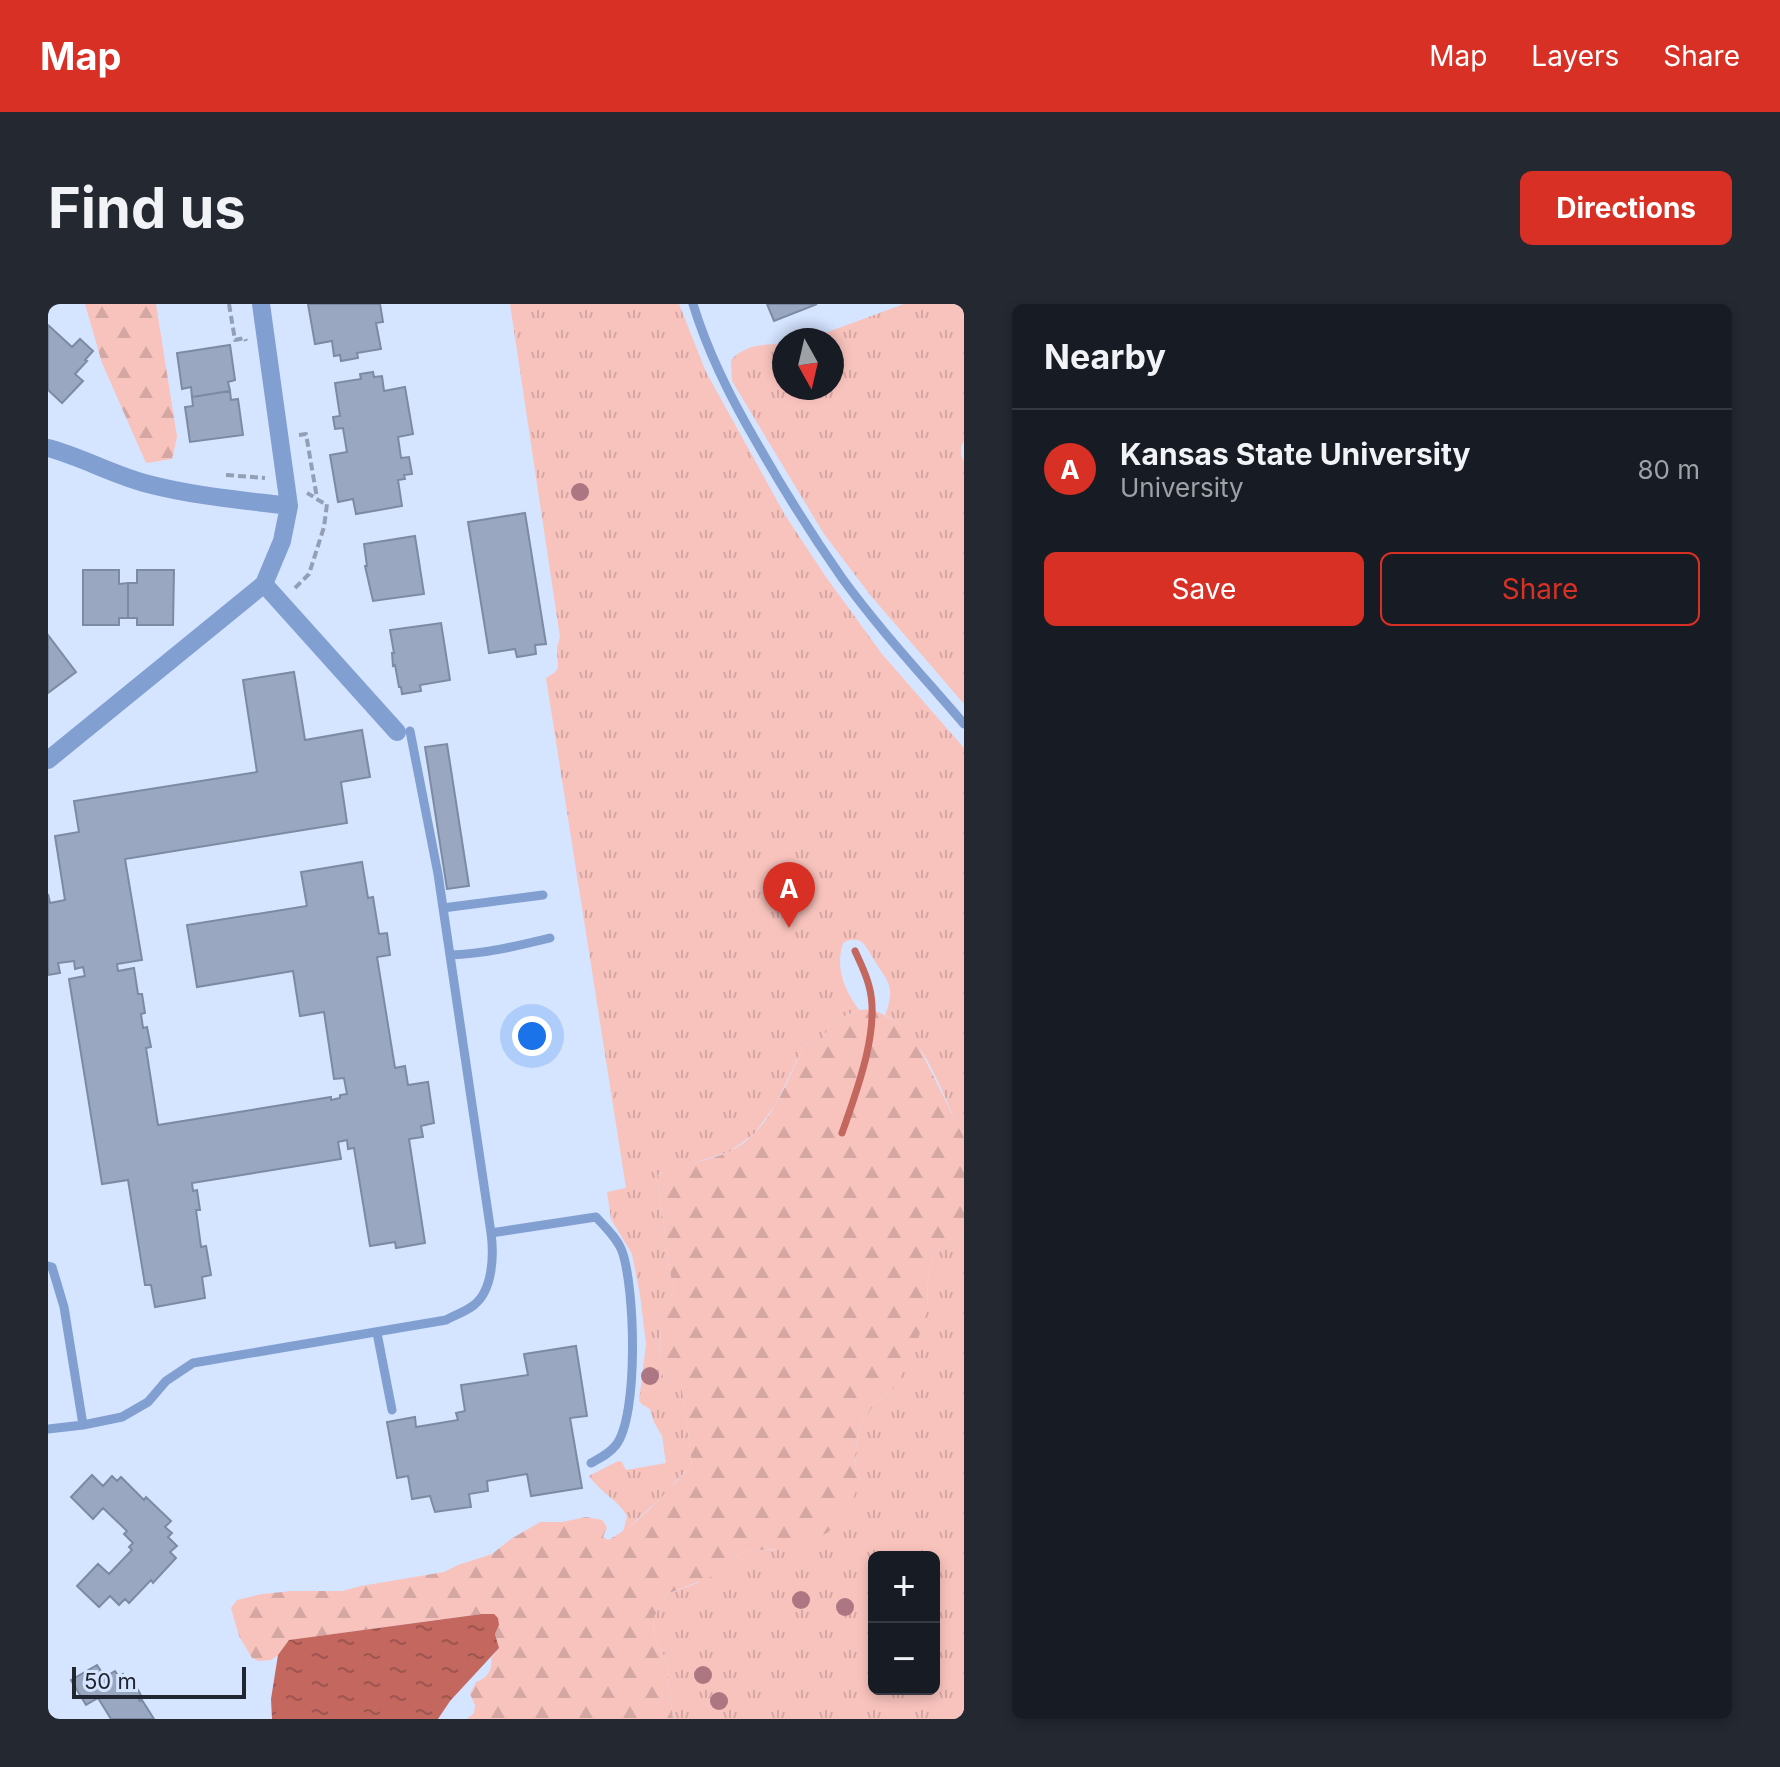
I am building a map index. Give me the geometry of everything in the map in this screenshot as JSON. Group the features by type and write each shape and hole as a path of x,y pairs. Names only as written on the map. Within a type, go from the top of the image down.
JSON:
{"street":[{"path":"48,760 264,584 282,541 289,506 261,304"},
{"path":"48,448 147,484 201,496 289,506"},
{"path":"264,584 404,731"}],"lane":[{"path":"693,304 715,363 773,473 842,578 964,724"},
{"path":"48,1429 122,1417 148,1402 166,1381 193,1363 446,1320 476,1304 491,1279 491,1233 443,908 404,731"},
{"path":"443,908 543,895"},
{"path":"450,955 487,952 550,938"},
{"path":"491,1233 596,1217 622,1250 630,1289 634,1349 626,1414 618,1443 591,1463"},
{"path":"48,1266 52,1267 64,1307 83,1425"},
{"path":"377,1333 392,1410"}],"path":[{"path":"299,435 306,434 317,498"},
{"path":"217,475 269,479"},
{"path":"292,592 309,574 324,527 327,504 305,492"}],"green space":[{"path":"85,304 156,304 177,437 172,459 146,463 102,363"},
{"path":"510,304 679,304 706,372 785,515 882,654 964,748 964,1138 922,1052 899,1024 885,1015 890,993 884,976 864,944 855,940 843,943 840,961 842,978 859,1010 831,1022 822,1041 804,1045 776,1104 754,1134 729,1152 657,1176 673,1291 660,1320 661,1367 664,1380 673,1387 681,1381 692,1465 670,1490 623,1532 627,1516 589,1476 618,1461 626,1470 666,1463 662,1436 650,1409 639,1401 646,1344 640,1295 632,1254 611,1219 607,1192 626,1188 546,678 557,669 560,637"},
{"path":"904,304 964,304 964,441 961,451 964,461 964,704 871,596 824,534 732,381 731,360 736,355 755,346 772,344 772,400 844,400 844,328 839,328"},
{"path":"872,1009 895,1021 915,1039 964,1138 964,1237 941,1245 932,1261 927,1283 928,1308 913,1355 893,1389 874,1405 858,1433 854,1463 859,1479 854,1497 842,1519 827,1533 794,1549 746,1551 729,1562 723,1572 667,1594 654,1617 653,1635 666,1660 673,1719 467,1719 474,1713 475,1705 470,1694 476,1682 488,1673 491,1658 499,1648 495,1634 499,1625 482,1614 290,1640 271,1660 252,1658 239,1636 231,1608 237,1600 292,1591 342,1591 444,1572 492,1554 540,1522 586,1517 602,1520 607,1527 603,1537 608,1540 632,1524 663,1496 692,1465 681,1382 673,1387 664,1380 661,1367 660,1320 673,1291 657,1176 737,1147 763,1124 773,1109 804,1045 822,1041 831,1022 859,1010"},
{"path":"964,1237 964,1719 673,1719 666,1660 653,1635 654,1617 667,1594 697,1583 746,1551 775,1550 859,1479 854,1463 858,1433 874,1405 893,1389 928,1308 927,1283 932,1261 941,1245"}],"water":[{"path":"494,1614 498,1618 495,1634 499,1648 450,1701 438,1719 272,1719 271,1699 278,1655 289,1640"}],"building":[{"path":"308,304 380,304 383,322 376,323 381,349 357,353 358,358 341,361 340,355 334,356 332,341 315,344"},
{"path":"767,304 817,304 774,321"},
{"path":"48,325 72,347 80,339 93,351 75,374 83,381 62,403 48,390"},
{"path":"230,345 235,380 228,382 230,391 192,397 191,387 182,389 177,353"},
{"path":"373,372 374,377 382,376 384,391 405,387 413,434 398,437 401,458 409,457 412,474 398,480 402,506 356,514 353,499 338,502 330,455 347,452 343,428 335,429 333,417 340,416 335,383 361,379 360,374"},
{"path":"230,391 231,400 238,399 243,435 190,442 185,407 193,406 192,397"},
{"path":"525,513 546,644 535,645 536,654 517,657 515,649 489,653 468,522"},
{"path":"415,536 424,594 373,601 365,566 364,544"},
{"path":"83,570 119,570 119,584 128,583 128,618 119,618 119,625 83,625"},
{"path":"137,570 174,570 173,625 137,625 137,618 128,618 128,583 137,583"},
{"path":"441,623 450,680 420,685 421,691 402,694 393,666 390,630"},
{"path":"48,635 76,672 48,693"},
{"path":"294,672 305,740 362,730 370,777 341,782 347,823 125,859 142,960 117,964 118,971 134,968 138,994 142,994 145,1013 141,1014 151,1047 146,1048 158,1125 340,1098 340,1095 347,1094 344,1078 334,1079 324,1012 300,1016 293,971 197,987 187,925 307,906 301,872 362,862 368,898 373,897 379,934 387,933 390,955 377,957 395,1068 405,1066 408,1085 428,1082 434,1123 421,1126 423,1137 409,1139 425,1243 396,1248 395,1242 370,1246 354,1148 348,1149 347,1140 338,1142 341,1159 192,1183 193,1191 197,1190 200,1210 196,1210 201,1247 206,1246 211,1275 202,1277 205,1298 155,1307 151,1285 145,1285 128,1180 102,1184 69,979 85,976 83,967 75,969 74,961 58,963 60,973 48,975 48,894 50,903 65,900 55,836 79,832 74,801 257,772 243,680"},
{"path":"447,744 469,886 447,889 425,747"},
{"path":"576,1346 587,1416 570,1418 582,1488 531,1496 527,1474 487,1481 488,1491 469,1494 471,1507 435,1512 430,1496 412,1499 408,1476 397,1478 387,1422 415,1417 416,1427 458,1420 456,1413 465,1411 461,1385 528,1375 524,1354"},
{"path":"92,1475 103,1486 112,1476 117,1481 121,1477 171,1521 165,1527 172,1533 168,1537 177,1546 170,1552 176,1558 129,1603 125,1599 119,1605 110,1596 99,1607 77,1586 98,1564 109,1574 132,1550 129,1547 133,1543 124,1534 127,1531 103,1508 93,1519 71,1497"},
{"path":"97,1665 105,1677 115,1671 119,1677 123,1674 130,1685 134,1683 142,1697 139,1700 154,1719 111,1719 98,1698 86,1705 71,1680"}],"waterway":[{"path":"842,1133 865,1060 872,1021 869,986 855,951"}],"place":[{"name":"Kansas State University","path":"789,928"}]}
